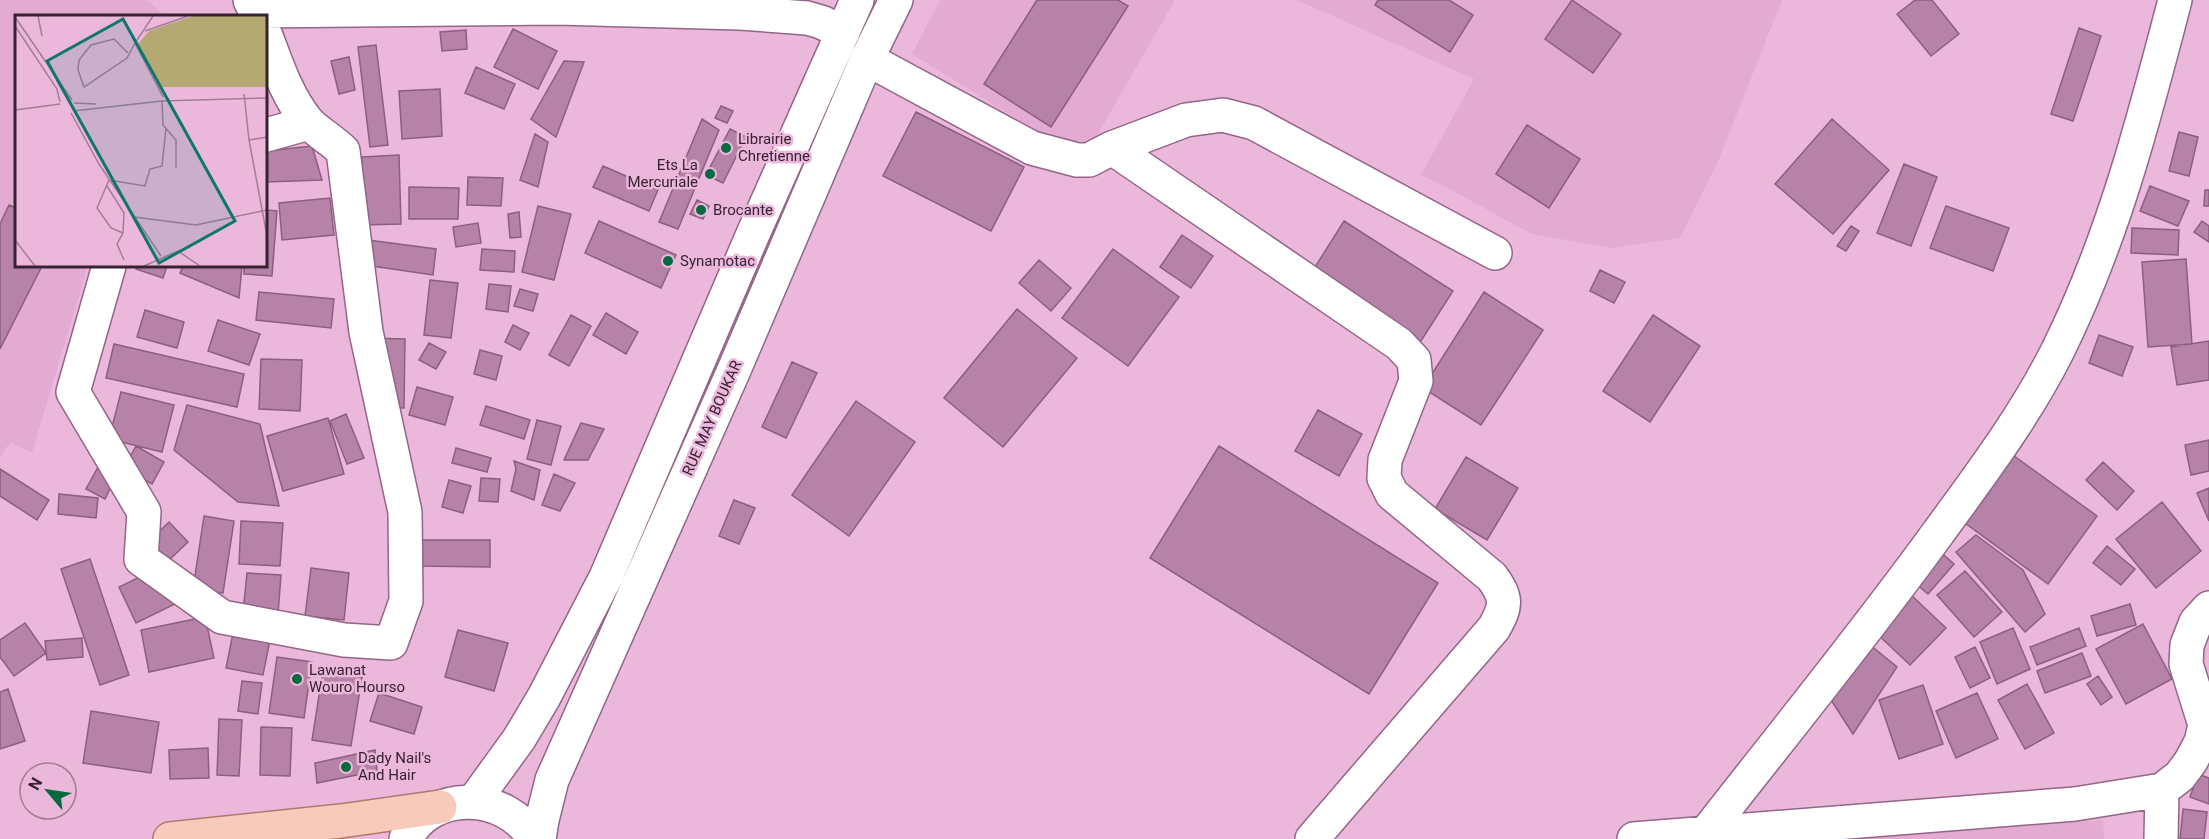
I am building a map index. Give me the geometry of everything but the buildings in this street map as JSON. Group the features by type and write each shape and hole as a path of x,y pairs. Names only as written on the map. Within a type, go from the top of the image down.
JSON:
{"main road":[{"path":"170,839 341,821 440,807"}],"street":[{"path":"474,801 519,739 544,697 606,577 753,234 857,0"},
{"name":"RUE MAY BOUKAR","path":"539,839 552,780 734,370 867,60 896,0"},
{"path":"1706,833 1894,594 2010,435 2058,350 2117,207 2146,111 2175,0"},
{"path":"267,16 557,8 740,13 807,18 843,32"},
{"path":"109,267 74,392 144,512 141,559 222,617 344,640 392,643 406,601 405,512 366,332 343,152 332,140 309,123 291,98 267,40"},
{"path":"867,60 1039,150 1083,161 1186,120 1223,115 1254,123 1495,253"},
{"path":"267,135 309,123"},
{"path":"1112,148 1399,344 1414,360 1416,381 1385,460 1384,478 1392,494 1492,577 1503,593 1504,610 1494,628 1312,839"},
{"path":"1634,839 2075,804 2162,790 2180,776 2192,761 2207,726 2187,664 2187,645 2196,622 2209,608"},
{"path":"2161,839 2162,790"},
{"path":"406,839 422,818 440,807 474,801 494,805 513,814 528,829 534,839"}],"shaded area":[{"path":"0,0 147,0 162,15 15,15 15,267 88,267 32,453 10,442 0,457"},
{"path":"940,0 1175,0 1083,160 912,54"},
{"path":"1297,0 1782,0 1719,159 1680,238 1612,248 1532,234 1421,175 1474,79"},
{"path":"2103,820 2104,839 1848,839 1999,827"}],"place":[{"name":"Librairie Chretienne","path":"726,148"},
{"name":"Ets La Mercuriale","path":"710,174"},
{"name":"Brocante","path":"701,210"},
{"name":"Synamotac","path":"668,261"},
{"name":"Lawanat Wouro Hourso","path":"297,679"},
{"name":"Dady Nail's And Hair","path":"346,767"}]}
